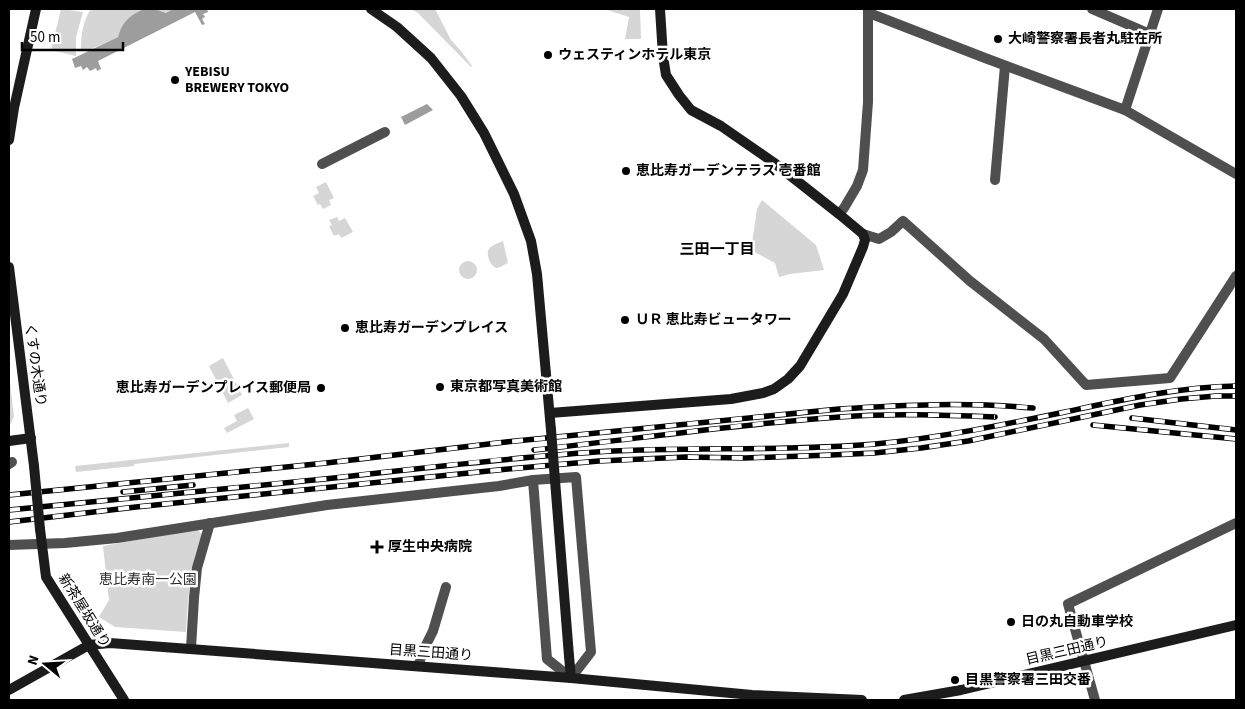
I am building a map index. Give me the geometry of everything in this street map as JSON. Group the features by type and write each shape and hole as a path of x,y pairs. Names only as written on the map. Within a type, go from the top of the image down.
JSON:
{"street":[{"path":"9,140 14,108 36,9"},
{"path":"371,9 396,27 431,58 461,96 484,133 514,194 531,241 550,413 571,678"},
{"path":"660,9 666,75 691,110 721,126 750,146 863,234 878,239 891,232 902,221 970,281 1044,339 1086,384 1170,378 1236,276"},
{"path":"1092,9 1150,34"},
{"path":"1125,110 1158,9"},
{"path":"839,214 844,208 863,170 868,102 868,11 1005,66 1125,110 1236,174"},
{"path":"995,180 1005,66"},
{"path":"322,164 385,132"},
{"path":"550,413 731,399 774,389 788,379 800,366 834,310 863,247 863,234"},
{"name":"くすの木通り","path":"9,267 31,438 40,528"},
{"path":"9,441 31,438"},
{"path":"9,545 65,543 117,538 327,505 499,486 533,480 576,477 592,652 571,678"},
{"path":"533,480 547,659 571,678"},
{"path":"190,648 197,568 210,523"},
{"path":"1095,700 1068,604 1236,524"},
{"name":"新茶屋坂通り","path":"40,528 46,577 124,700"},
{"path":"418,666 433,631 446,587"},
{"name":"目黒三田通り","path":"904,700 960,690 1236,625"},
{"name":"目黒三田通り","path":"9,690 89,645 110,642 571,678 751,698 862,700"}],"green space":[{"path":"61,9 83,12 76,37 76,56 51,50"},
{"path":"91,9 173,9 166,13 154,10 139,12 130,18 118,37 87,51 81,49 81,38 84,23"},
{"path":"411,9 435,9 451,40 472,66 418,13"},
{"path":"604,9 640,9 641,39 625,39 629,17"},
{"path":"326,182 334,198 329,200 331,205 323,209 320,204 318,205 313,196 319,193 316,187"},
{"path":"762,200 816,245 824,270 779,277 775,263 751,250 757,209"},
{"path":"337,217 339,221 345,218 353,232 341,238 339,234 334,236 329,226 332,225 329,220"},
{"path":"503,241 508,263 497,268 491,263 488,251 495,244"},
{"path":"468,261 476,266 477,270 472,278 468,279 460,274 459,270 464,262"},
{"path":"223,358 242,395 228,403 209,366"},
{"path":"9,373 14,417 9,427"},
{"path":"248,408 254,419 227,433 224,428 237,421 234,415"},
{"path":"289,443 289,447 134,464 134,466 76,472 75,466"},
{"name":"恵比寿南一公園","path":"197,529 202,534 192,570 186,632 115,627 99,617 109,600 103,546"}],"shaded area":[{"path":"144,9 166,13 173,9 207,9 208,12 203,14 205,17 202,19 205,24 202,25 195,12 98,61 101,69 97,71 96,68 90,71 87,67 83,70 81,66 75,68 72,59 118,37 127,20"},
{"path":"427,104 433,110 405,125 401,117"}],"railway":[{"path":"9,510 562,454 631,450 805,448 875,444 970,431 1150,395 1236,386"},
{"path":"9,522 136,507 599,461 874,453 968,441 1140,405 1181,399 1236,396"},
{"path":"9,495 839,409 912,405 1033,408"},
{"path":"534,450 840,417 898,415 995,417"},
{"path":"1132,418 1236,430"},
{"path":"1093,425 1236,439"},
{"path":"123,492 193,485"}],"place":[{"name":"大崎警察署長者丸駐在所","path":"998,39"},
{"name":"ウェスティンホテル東京","path":"548,55"},
{"name":"YEBISU BREWERY TOKYO","path":"175,80"},
{"name":"恵比寿ガーデンテラス 壱番館","path":"626,171"},
{"name":"ＵＲ 恵比寿ビュータワー","path":"625,320"},
{"name":"恵比寿ガーデンプレイス","path":"345,328"},
{"name":"東京都写真美術館","path":"440,387"},
{"name":"恵比寿ガーデンプレイス郵便局","path":"321,388"},
{"name":"厚生中央病院","path":"377,547"},
{"name":"日の丸自動車学校","path":"1011,622"},
{"name":"目黒警察署三田交番","path":"955,680"}],"district":[{"name":"三田一丁目","path":"717,249"}]}
